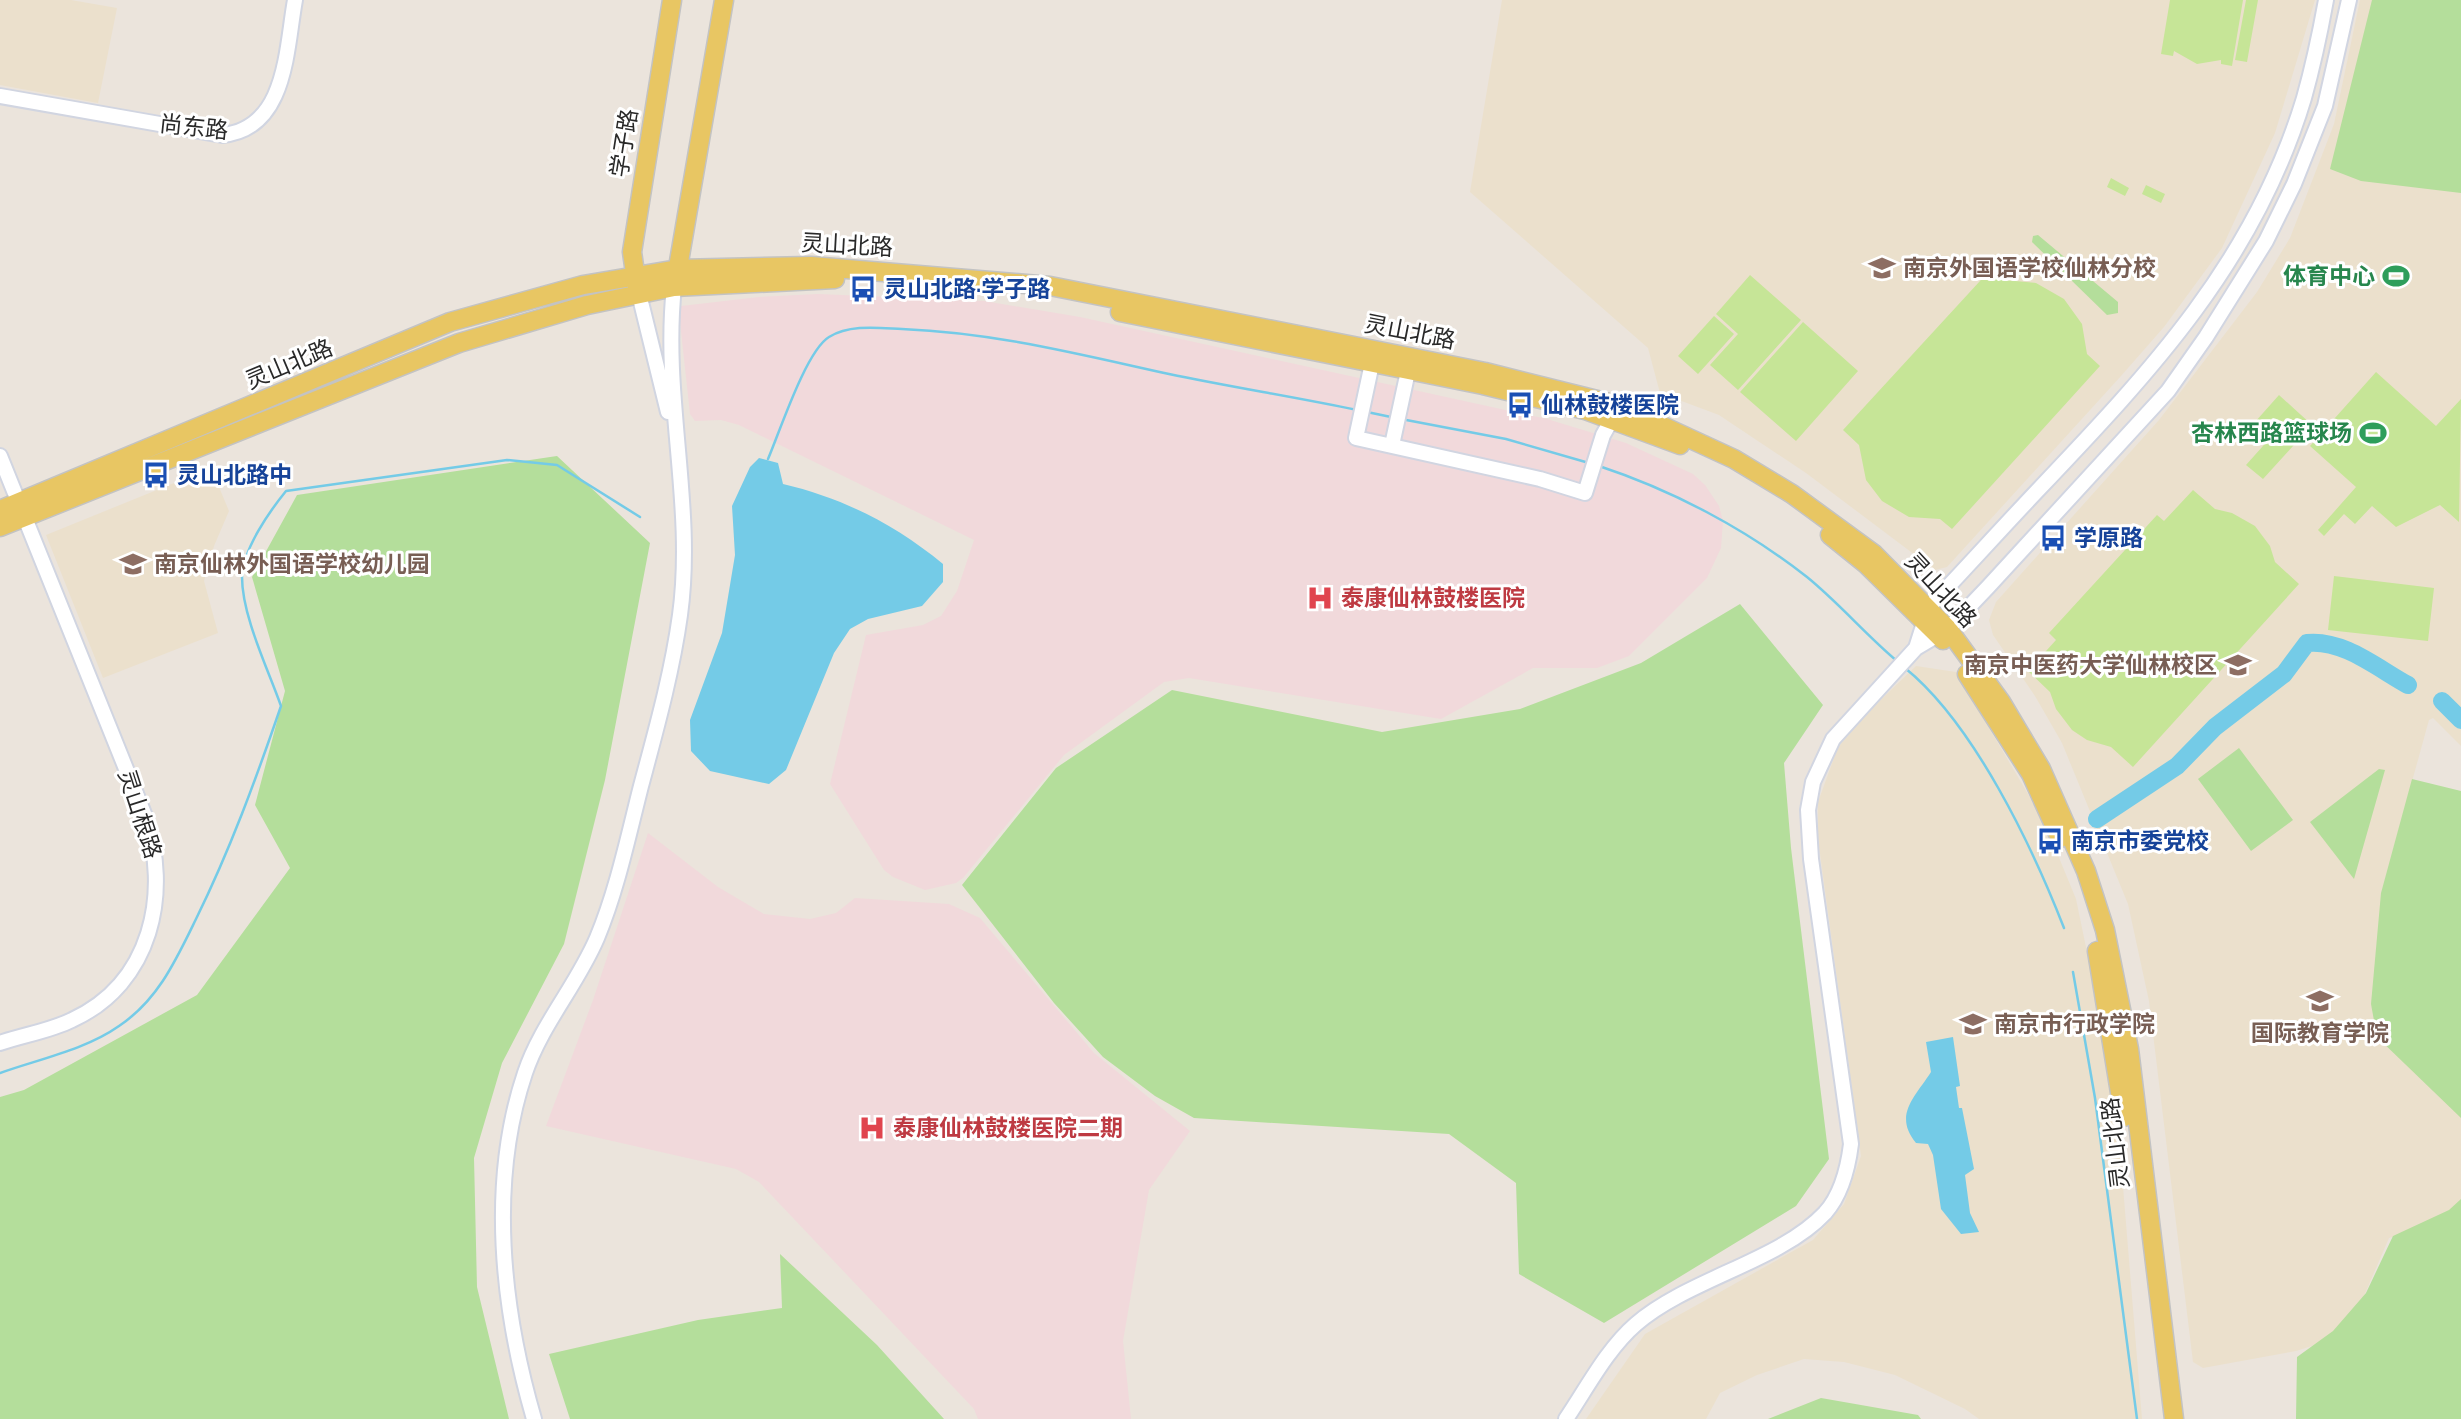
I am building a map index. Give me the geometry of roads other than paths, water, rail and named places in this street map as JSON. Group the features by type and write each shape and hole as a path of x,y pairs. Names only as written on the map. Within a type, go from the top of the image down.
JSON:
{"main road":[{"name":"学子路","path":"639,294 633,276 632,252 672,0"},
{"path":"674,287 724,0"},
{"name":"灵山北路","path":"0,527 21,510 450,323 583,285 678,269 811,266 1037,284 1373,356"},
{"name":"灵山北路","path":"0,510 21,510 459,343 587,304 674,287 818,278 968,287 1048,298 1591,397 1677,430 1792,494 1874,554 1944,632 2001,702 2041,769 2081,859 2105,930 2129,1049 2174,1419"},
{"name":"灵山北路","path":"1410,363 1573,407 1607,427 1670,440 1730,470 1790,506 1926,613"},
{"name":"灵山北路","path":"1944,632 2031,774 2055,825 2093,933 2119,1072 2162,1419"}],"street":[{"name":"尚东路","path":"0,96 222,135 244,131 262,117 274,102 295,0"},
{"path":"1916,648 1926,613 2150,372 2208,294 2244,235 2279,163 2304,99 2326,0"},
{"path":"1566,1419 1622,1339 1635,1325 1664,1304 1798,1235 1826,1212 1839,1192 1847,1169 1851,1144 1811,859 1808,810 1813,782 1833,739 1916,648 1944,632 2168,391 2227,307 2266,241 2294,184 2325,106 2349,0"},
{"path":"534,1419 508,1293 502,1189 506,1147 525,1071 596,939 612,895 664,697 680,614 686,547 676,447 671,318 674,287"},
{"path":"639,294 676,447"},
{"path":"1373,356 1356,438 1540,479 1585,493 1607,427"},
{"path":"1392,445 1410,363"},
{"name":"灵山根路","path":"0,456 145,816 158,872 156,906 146,945 121,981 103,1000 72,1020 0,1043"}],"water":[{"path":"759,458 778,463 783,484 848,505 888,525 943,564 943,582 922,606 868,619 850,629 834,653 786,770 769,784 710,771 691,751 690,720 722,633 735,555 732,506 750,467"},
{"path":"1953,1037 1960,1086 1956,1087 1959,1108 1962,1108 1974,1169 1965,1175 1970,1213 1979,1232 1961,1234 1941,1209 1933,1155 1928,1144 1916,1143 1906,1124 1909,1106 1931,1072 1926,1042"}],"waterway":[{"path":"768,459 811,358 829,337 855,328 937,331 1004,340 1357,410"},
{"path":"1367,412 1391,417"},
{"path":"1401,419 1506,439 1589,463"},
{"path":"0,1073 92,1042 133,1016 165,978 189,934 231,841 281,706 251,625 242,577 243,566 252,543 286,491 507,460 557,465 640,517"},
{"path":"1599,466 1708,512 1784,559 1819,587 1897,661"},
{"path":"2097,819 2177,766 2215,727 2284,674 2307,643 2334,645 2347,650 2408,685"},
{"path":"1905,668 1930,692 1977,753 2018,824 2064,928"},
{"path":"2442,701 2461,720"},
{"path":"2073,972 2095,1098 2137,1419"}],"place":[{"name":"南京外国语学校仙林分校","path":"1882,268"},
{"name":"体育中心","path":"2396,276"},
{"name":"灵山北路·学子路","path":"863,289"},
{"name":"仙林鼓楼医院","path":"1520,405"},
{"name":"杏林西路篮球场","path":"2373,433"},
{"name":"灵山北路中","path":"156,475"},
{"name":"学原路","path":"2053,538"},
{"name":"南京仙林外国语学校幼儿园","path":"133,564"},
{"name":"泰康仙林鼓楼医院","path":"1320,598"},
{"name":"南京中医药大学仙林校区","path":"2238,665"},
{"name":"南京市委党校","path":"2050,841"},
{"name":"国际教育学院","path":"2320,1001"},
{"name":"南京市行政学院","path":"1973,1024"},
{"name":"泰康仙林鼓楼医院二期","path":"872,1128"}]}
